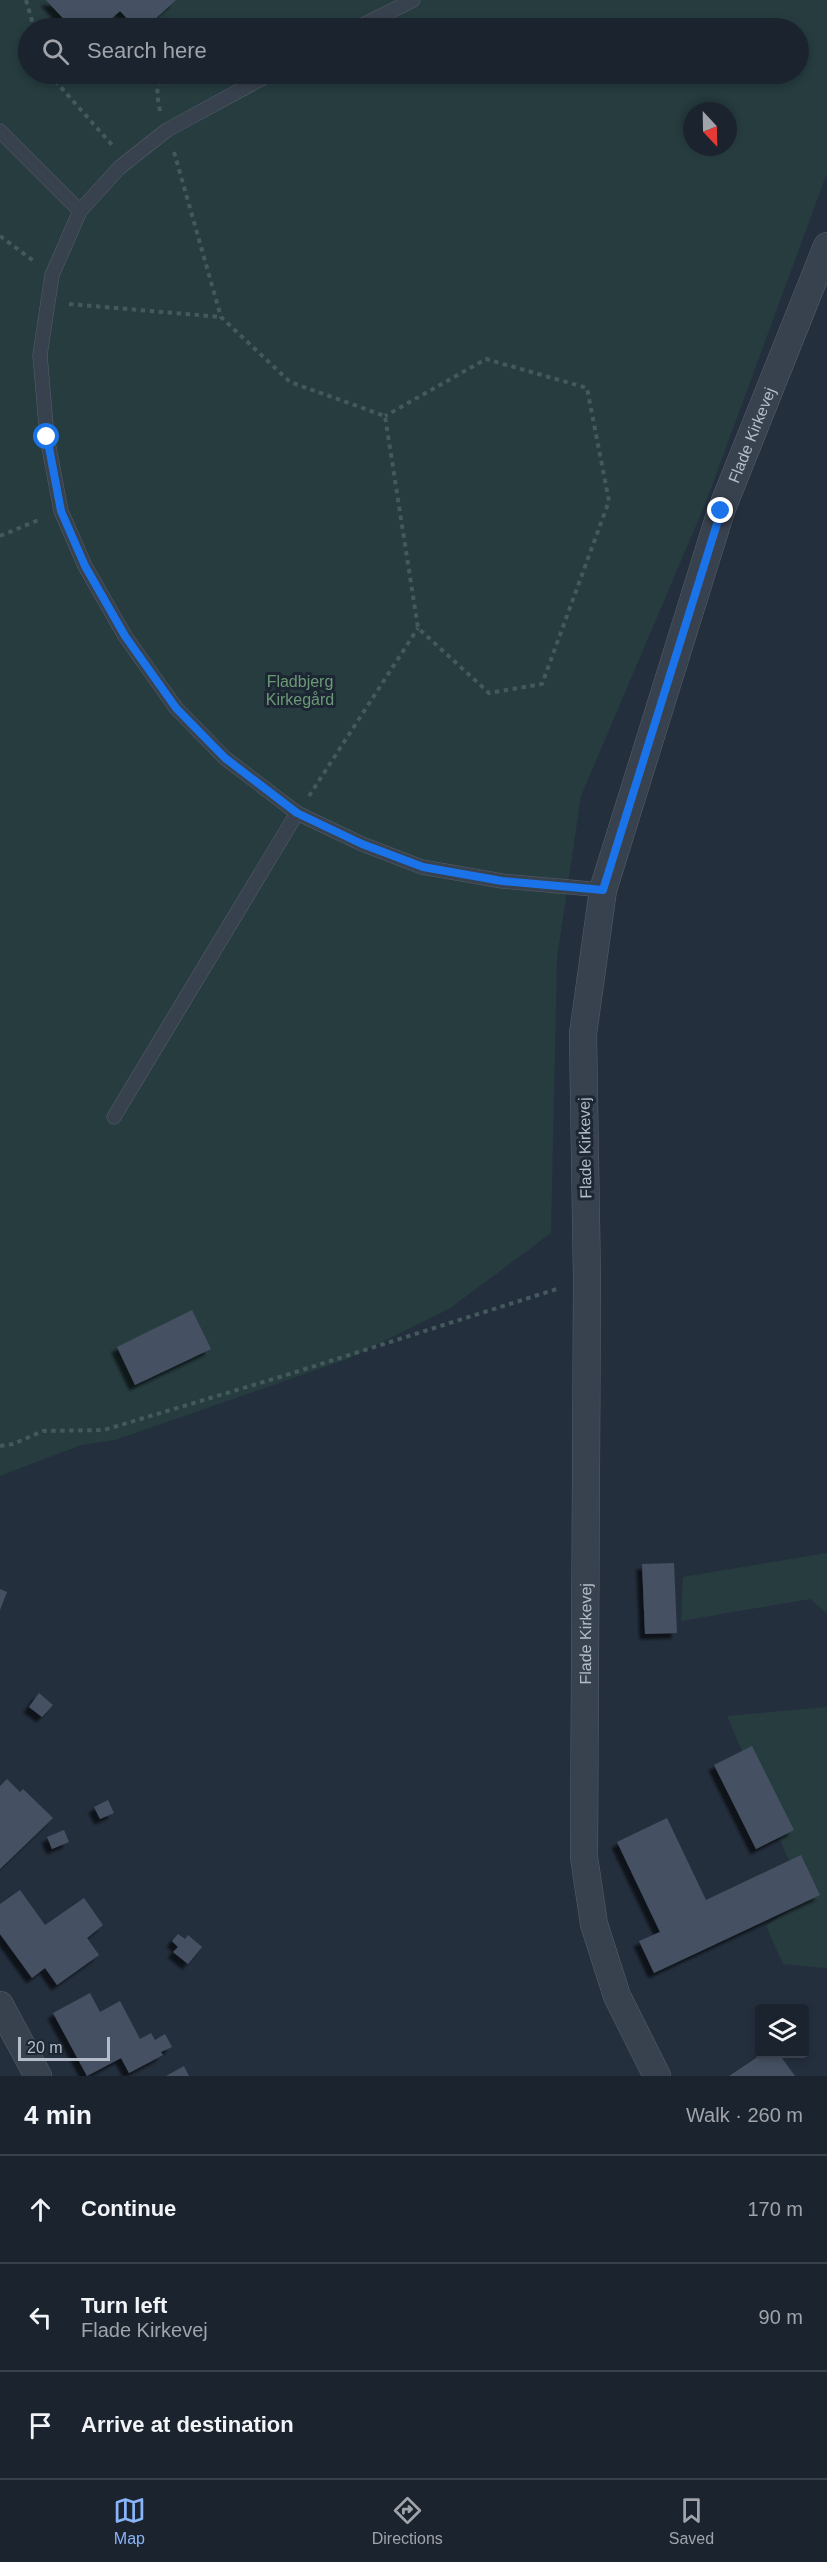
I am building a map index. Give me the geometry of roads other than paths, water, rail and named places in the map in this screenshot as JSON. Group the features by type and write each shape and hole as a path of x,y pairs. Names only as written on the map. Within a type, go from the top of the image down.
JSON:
{"street":[{"name":"Flade Kirkevej","path":"657,2076 617,1996 594,1924 584,1857 587,1280 584,1034 603,890 721,511 827,246"},
{"path":"0,2005 38,2076"}],"lane":[{"path":"377,18 412,0"},
{"path":"252,84 167,130 127,162 80,211 52,275 40,355 47,437 61,511 85,566 125,636 176,708 225,758 297,813 362,844 423,867 502,881 603,890"},
{"path":"0,131 80,211"},
{"path":"114,1117 297,813"}],"park label":[{"name":"Fladbjerg Kirkegård","path":"300,690"}]}
